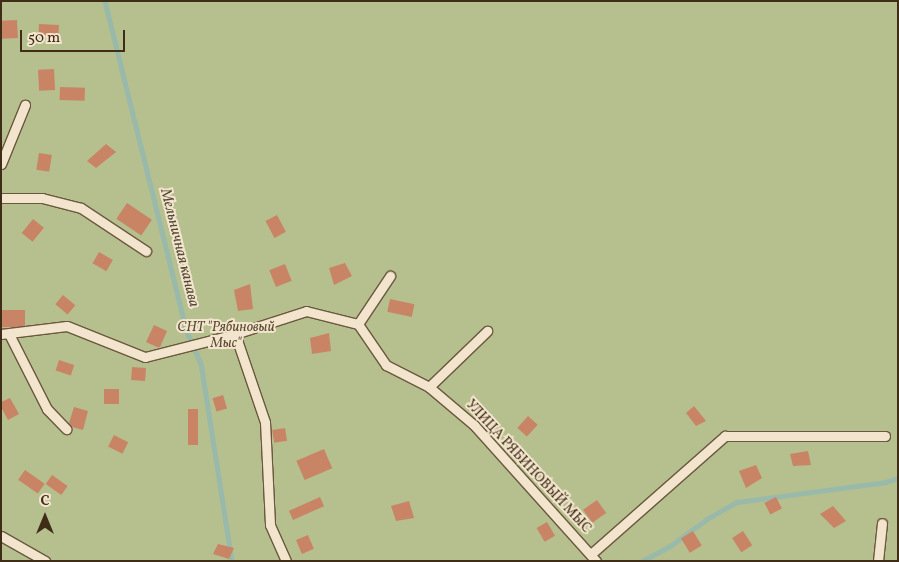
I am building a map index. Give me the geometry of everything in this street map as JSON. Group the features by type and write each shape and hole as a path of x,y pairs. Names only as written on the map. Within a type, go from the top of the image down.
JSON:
{"lane":[{"path":"1,164 25,105"},
{"path":"1,198 42,198 81,208 146,251"},
{"path":"66,429 47,409 5,334 67,326 146,357 235,334 306,311 358,324 390,276"},
{"name":"УЛИЦА РЯБИНОВЫЙ МЫС","path":"358,324 386,365 430,387 474,425 594,557"},
{"path":"430,387 487,331"},
{"path":"235,334 265,422 270,525 286,561"},
{"path":"594,557 725,436 885,436"},
{"path":"878,561 882,523"},
{"path":"1,536 45,561"}],"green space":[{"name":"СНТ \"Рябиновый Мыс\"","path":"1,1 898,1 898,561 1,561"}],"building":[{"path":"17,20 18,38 2,39 1,21"},
{"path":"39,24 59,25 58,37 38,36"},
{"path":"54,69 55,90 39,91 38,70"},
{"path":"60,87 85,88 85,101 60,100"},
{"path":"106,144 116,152 96,168 87,161"},
{"path":"39,153 52,155 49,172 36,170"},
{"path":"127,203 152,220 141,236 116,219"},
{"path":"277,215 286,232 274,238 266,221"},
{"path":"33,219 44,228 33,242 22,233"},
{"path":"99,252 113,260 106,271 93,263"},
{"path":"345,263 352,276 334,285 329,268"},
{"path":"285,264 292,281 276,287 269,270"},
{"path":"250,284 253,309 238,311 234,290"},
{"path":"63,295 75,305 68,314 55,304"},
{"path":"390,299 414,304 412,317 387,312"},
{"path":"1,310 25,310 25,327 1,327"},
{"path":"154,325 167,331 160,347 146,342"},
{"path":"329,333 331,351 312,354 310,338"},
{"path":"59,360 74,365 71,375 56,370"},
{"path":"132,367 146,368 145,381 131,380"},
{"path":"104,389 119,389 119,404 104,404"},
{"path":"223,395 227,408 217,412 212,398"},
{"path":"10,398 19,414 8,420 1,407 1,402"},
{"path":"694,406 706,421 696,426 686,413"},
{"path":"74,407 88,411 83,430 72,427 69,423"},
{"path":"188,409 198,409 198,445 188,445"},
{"path":"528,416 538,425 527,437 517,428"},
{"path":"285,428 287,441 274,443 272,430"},
{"path":"114,435 128,442 122,454 108,447"},
{"path":"324,449 332,468 305,480 296,461"},
{"path":"808,451 811,465 793,466 790,454"},
{"path":"756,465 762,478 746,488 739,471"},
{"path":"25,470 45,484 38,494 18,480"},
{"path":"52,475 68,486 61,495 46,484"},
{"path":"320,497 324,506 293,520 289,511"},
{"path":"776,497 782,509 770,514 764,503"},
{"path":"597,500 606,513 592,523 583,510"},
{"path":"409,501 414,518 396,521 391,506"},
{"path":"833,506 846,521 834,528 820,514"},
{"path":"547,522 555,536 545,542 537,528"},
{"path":"693,531 702,546 690,553 681,538"},
{"path":"743,531 752,545 741,552 732,538"},
{"path":"308,535 314,549 302,554 296,540"},
{"path":"218,544 234,548 229,559 213,554"}],"waterway":[{"name":"Мельничная канава","path":"105,1 187,332 201,363 232,561"},
{"path":"642,561 670,546 707,519 737,502 886,482 898,478"}]}
